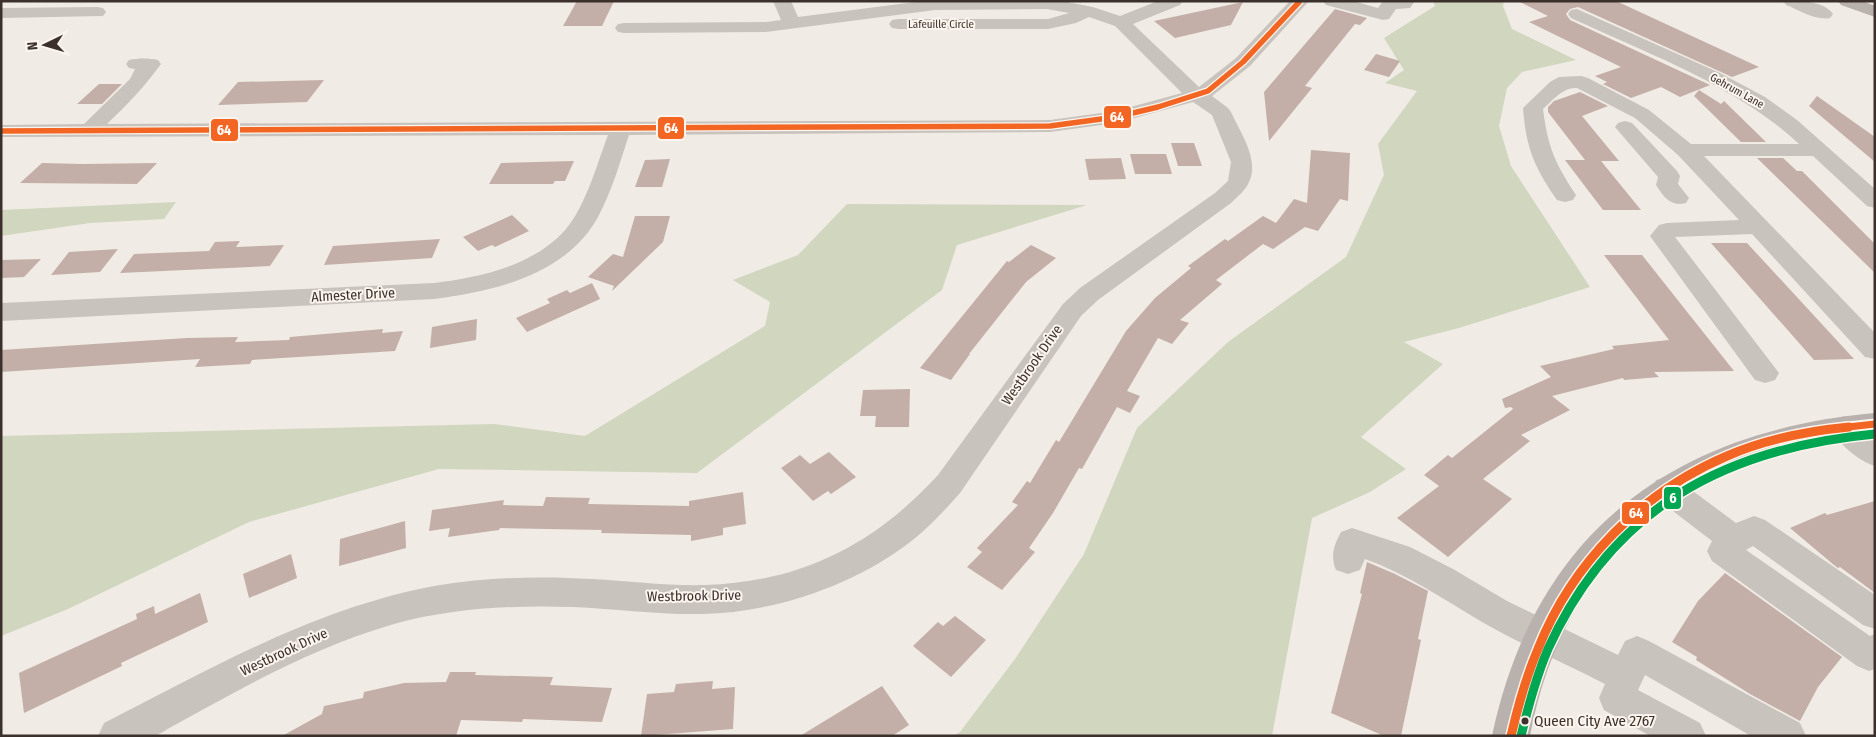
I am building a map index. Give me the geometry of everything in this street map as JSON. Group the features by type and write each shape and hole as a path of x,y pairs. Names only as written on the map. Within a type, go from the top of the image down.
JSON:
{"main road":[{"path":"1847,1 1875,12"},
{"path":"1511,736 1532,659 1559,604 1586,563 1611,535 1668,489 1705,466 1748,448 1795,436 1859,425"}],"street":[{"path":"782,1 792,25"},
{"path":"1121,22 1174,1"},
{"path":"1,131 1050,126 1116,117 1208,91 1243,62 1300,1"},
{"path":"1332,1 1383,15 1390,4 1404,4 1406,1"},
{"path":"1792,1 1824,14"},
{"name":"Lafeuille Circle","path":"624,28 1048,24 1070,19 1087,11 1121,22 1196,95"},
{"path":"1,13 97,12"},
{"name":"Gehrum Lane","path":"1577,14 1712,77 1758,101 1790,124 1875,201"},
{"path":"89,131 138,82 144,70 151,64 136,64"},
{"path":"1565,195 1548,170 1536,138 1533,108 1556,86 1566,81 1581,82 1642,114 1686,150 1875,350"},
{"name":"Westbrook Drive","path":"117,736 287,649 330,629 382,612 439,600 502,593 551,592 676,598 725,598 775,591 826,574 867,555 903,531 933,505 1072,310 1089,294 1223,198 1238,183 1242,162 1221,112 1196,95"},
{"path":"1625,127 1669,176 1667,185 1678,198"},
{"name":"Almester Drive","path":"1,312 434,291 488,282 540,261 573,236 586,218 622,129"},
{"path":"1648,151 1819,150"},
{"path":"1759,227 1667,230 1662,236 1765,372"},
{"path":"1859,425 1875,455"},
{"path":"1668,489 1735,540"},
{"path":"1875,614 1754,529 1735,540 1723,551 1869,655 1875,650"},
{"path":"1348,560 1352,540 1398,557 1441,579 1495,612 1625,676"},
{"path":"1688,736 1617,698 1637,652 1787,736"}],"green space":[{"path":"1433,1 1504,1 1503,6 1512,29 1576,60 1522,72 1507,88 1499,126 1511,166 1590,287 1459,328 1404,342 1443,364 1361,437 1406,469 1370,492 1312,518 1272,736 953,736 960,732 1015,659 1084,554 1137,428 1228,342 1346,257 1384,175 1378,144 1417,91 1385,83 1404,70 1384,38 1435,6"},
{"path":"176,202 164,219 90,223 1,236 1,210"},
{"path":"847,204 1087,205 957,245 942,290 697,473 439,469 249,522 68,609 1,636 1,436 494,424 585,436 765,326 770,302 733,280 798,255"}],"building":[{"path":"577,1 614,1 602,26 563,26"},
{"path":"1518,1 1616,1 1759,67 1732,77 1578,7 1570,9 1566,14 1570,20 1710,85 1680,97 1661,87 1631,98 1603,84 1607,82 1595,76 1621,67 1529,22 1548,16"},
{"path":"1243,2 1231,25 1175,38 1154,21"},
{"path":"1335,9 1367,18 1360,25 1355,24 1305,86 1312,88 1269,141 1264,92"},
{"path":"1376,54 1400,61 1389,77 1364,70"},
{"path":"324,80 307,102 218,105 238,82"},
{"path":"99,84 122,84 102,104 77,104"},
{"path":"1699,90 1721,104 1724,101 1766,142 1741,142 1694,96"},
{"path":"1580,92 1608,106 1582,116 1619,161 1601,161 1641,210 1603,210 1565,160 1585,160 1548,112 1548,107 1554,101"},
{"path":"1817,96 1875,137 1875,162 1809,106"},
{"path":"1171,143 1194,143 1202,166 1178,166"},
{"path":"1311,150 1350,153 1348,201 1340,199 1318,231 1305,227 1273,249 1263,244 1216,280 1222,284 1180,320 1189,323 1172,344 1158,338 1127,391 1140,396 1130,413 1117,407 1082,469 1079,468 1053,513 1029,548 1035,552 1002,590 967,567 982,552 977,548 1018,505 1012,502 1027,481 1030,483 1056,440 1059,442 1126,331 1155,298 1191,268 1188,266 1225,239 1228,241 1263,216 1276,223 1294,199 1307,203"},
{"path":"1130,154 1166,154 1172,174 1135,174"},
{"path":"1121,158 1126,179 1089,180 1085,159"},
{"path":"1757,158 1783,158 1797,171 1802,171 1875,244 1875,273"},
{"path":"670,159 662,187 635,187 645,160"},
{"path":"574,161 565,181 555,181 553,184 489,184 501,163"},
{"path":"42,163 157,163 137,184 20,183"},
{"path":"512,215 529,231 495,247 492,245 478,251 463,237"},
{"path":"635,216 670,216 663,242 612,291 614,286 588,277 613,254 623,257"},
{"path":"440,239 432,258 324,265 333,246"},
{"path":"240,241 236,247 284,245 270,266 120,273 134,254 209,251 215,242"},
{"path":"1711,243 1747,243 1854,359 1814,360"},
{"path":"1031,245 1056,258 1026,282 969,354 951,380 920,368 1007,261 1009,262"},
{"path":"118,249 100,272 51,275 69,252"},
{"path":"1604,255 1642,255 1734,371 1654,372 1659,377 1624,380 1623,378 1552,396 1570,410 1521,435 1530,441 1483,479 1512,499 1448,557 1397,518 1439,486 1424,475 1448,455 1452,458 1513,409 1511,407 1505,408 1502,399 1551,377 1540,366 1614,349 1612,346 1669,340"},
{"path":"41,259 24,277 1,278 1,260"},
{"path":"592,283 600,299 527,332 516,318 550,303 547,299 567,290 570,293"},
{"path":"477,319 476,340 430,348 432,327"},
{"path":"383,329 382,333 403,331 395,351 252,360 250,364 195,367 200,359 1,372 1,350 187,338 238,337 235,342 289,340 290,337"},
{"path":"910,389 909,427 875,427 876,416 860,416 863,390"},
{"path":"829,452 856,477 831,494 828,491 813,501 781,468 800,455 810,464"},
{"path":"743,492 746,524 723,528 723,535 691,541 691,535 601,533 602,530 500,528 499,530 448,537 450,528 429,531 432,510 504,500 503,505 543,506 546,497 590,498 588,504 689,506 689,501"},
{"path":"1875,501 1875,593 1840,567 1838,568 1834,565 1790,528 1825,513 1827,515"},
{"path":"405,521 406,548 339,566 340,539"},
{"path":"291,554 297,578 249,598 243,574"},
{"path":"1367,562 1428,591 1418,639 1421,640 1401,736 1384,736 1331,713 1362,594 1360,593"},
{"path":"1725,573 1842,657 1818,687 1800,721 1750,694 1696,660 1697,657 1672,642 1698,601"},
{"path":"200,593 208,622 121,663 122,666 24,713 19,673 137,619 136,614 154,606 155,614"},
{"path":"955,616 986,640 951,677 913,646 938,622 943,626"},
{"path":"450,672 476,672 475,675 553,677 550,685 612,688 602,722 523,719 522,722 461,720 456,736 282,736 322,714 324,706 363,698 364,692 404,683 446,682"},
{"path":"713,681 712,689 735,687 733,729 641,736 647,694 674,692 676,684"},
{"path":"882,686 909,725 892,736 800,736"}],"transit line":[{"name":"64","path":"1,131 1050,126 1116,117 1158,107 1208,91 1243,62 1300,1"},
{"name":"64","path":"1511,736 1522,691 1538,647 1559,606 1583,568 1613,534 1646,503 1685,477 1745,449 1800,434 1875,424"},
{"name":"6","path":"1521,736 1532,692 1548,650 1568,611 1592,574 1620,541 1653,511 1690,486 1748,459 1801,444 1875,434"}],"place":[{"name":"Queen City Ave 2767","path":"1525,721"}]}
